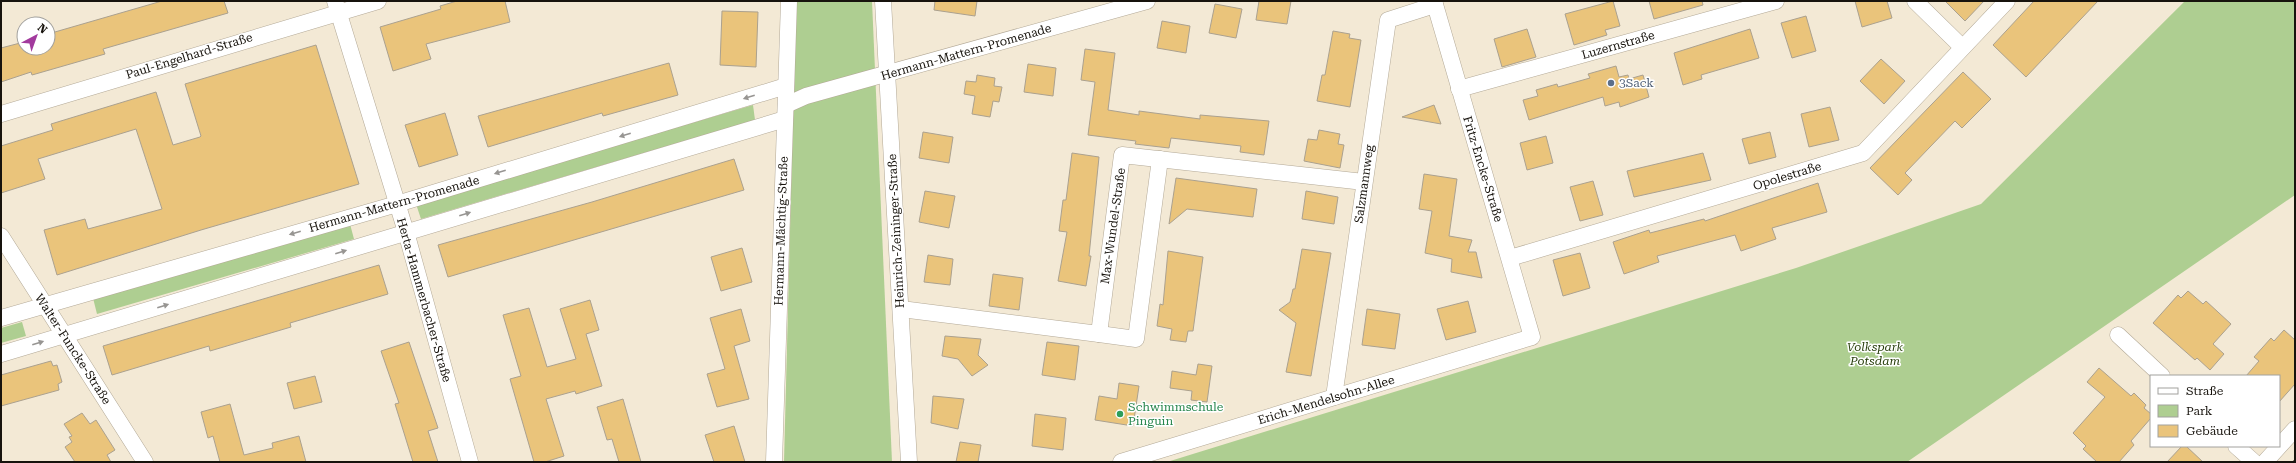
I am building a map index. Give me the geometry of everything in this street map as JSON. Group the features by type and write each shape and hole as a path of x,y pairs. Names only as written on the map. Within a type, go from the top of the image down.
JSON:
{"street":[{"name":"Paul-Engelhard-Straße","path":"1,114 336,7 378,1"},
{"name":"Hermann-Mächtig-Straße","path":"774,462 789,1"},
{"name":"Heinrich-Zeininger-Straße","path":"883,1 909,462"},
{"name":"Hermann-Mattern-Promenade","path":"1,354 406,232 785,112 806,96 1147,1"},
{"name":"Luzernstraße","path":"1459,89 1776,1"},
{"path":"1915,1 1962,47"},
{"name":"Opolestraße","path":"1510,258 1863,153 2007,1"},
{"name":"Fritz-Encke-Straße","path":"1434,3 1532,337"},
{"name":"Salzmannweg","path":"1334,398 1388,20 1434,3"},
{"name":"Herta-Hammerbacher-Straße","path":"336,7 406,232 470,462"},
{"name":"Hermann-Mattern-Promenade","path":"1,318 397,204 786,86"},
{"name":"Max-Wundel-Straße","path":"1099,334 1122,154 1364,182"},
{"path":"901,309 1136,339 1160,159"},
{"name":"Walter-Funcke-Straße","path":"1,236 145,462"},
{"path":"2118,335 2161,375"},
{"name":"Erich-Mendelsohn-Allee","path":"1121,462 1532,337"},
{"path":"2280,446 2295,429"},
{"path":"2237,447 2254,462"},
{"path":"2265,462 2279,447"}],"green space":[{"path":"796,1 872,1 892,462 784,462"},
{"name":"Volkspark Potsdam","path":"2185,1 2295,1 2295,195 1907,462 1167,462 1796,268 1981,204"},
{"path":"753,105 755,120 421,219 416,204"},
{"path":"350,224 354,239 97,314 93,298"},
{"path":"22,322 26,336 1,343 1,328"}],"building":[{"path":"162,1 224,1 228,13 103,49 105,54 32,75 31,72 1,82 1,48 16,44 16,56 56,56 56,32"},
{"path":"457,1 505,1 510,22 426,44 431,59 393,71 380,27 441,9 440,6"},
{"path":"935,1 977,1 975,16 934,10"},
{"path":"1259,1 1291,1 1287,24 1256,20"},
{"path":"1613,1 1620,26 1605,30 1607,35 1574,45 1565,14"},
{"path":"1649,1 1702,1 1703,5 1654,19"},
{"path":"1855,1 1887,1 1892,18 1862,27"},
{"path":"1945,1 1984,1 1965,21"},
{"path":"2034,1 2098,1 2026,77 1993,45"},
{"path":"1215,4 1242,9 1236,38 1209,33"},
{"path":"722,11 758,12 756,67 720,65"},
{"path":"1806,16 1816,51 1792,58 1781,23"},
{"path":"1162,21 1190,26 1186,53 1157,48"},
{"path":"1527,29 1536,57 1502,67 1494,39"},
{"path":"1750,29 1759,58 1701,75 1702,79 1683,85 1674,53"},
{"path":"1333,31 1350,34 1349,38 1361,40 1350,107 1317,101 1322,75 1325,75"},
{"path":"316,45 359,184 201,230 57,275 44,230 85,219 88,229 162,209 136,129 38,159 45,179 1,193 1,146 53,130 51,124 156,92 173,145 200,137 201,136 185,84"},
{"path":"1085,49 1115,53 1108,110 1139,115 1139,111 1200,119 1200,115 1269,121 1264,155 1240,152 1241,146 1171,138 1169,148 1135,144 1136,141 1088,135 1095,82 1081,80"},
{"path":"1881,59 1905,81 1884,104 1860,81"},
{"path":"669,63 678,95 603,116 602,113 488,147 478,116"},
{"path":"1028,64 1056,68 1053,96 1024,92"},
{"path":"1616,66 1619,77 1628,75 1629,79 1643,75 1649,97 1620,107 1619,102 1605,106 1603,97 1529,120 1523,100 1538,96 1536,90 1557,84 1558,87 1590,78 1588,74"},
{"path":"1963,72 1991,99 1962,128 1955,121 1905,173 1912,180 1898,195 1870,168"},
{"path":"977,75 995,78 994,86 1002,87 999,102 993,101 990,117 972,114 975,96 964,94 966,81 976,82"},
{"path":"1434,105 1441,124 1402,117"},
{"path":"1830,107 1839,140 1809,147 1801,114"},
{"path":"445,113 458,155 419,167 405,125"},
{"path":"1319,130 1340,134 1338,144 1344,145 1340,168 1304,161 1308,139 1317,140"},
{"path":"923,132 953,137 949,163 919,158"},
{"path":"1770,132 1776,157 1749,164 1742,139"},
{"path":"1546,136 1553,163 1527,170 1520,143"},
{"path":"1072,153 1099,157 1089,256 1091,256 1086,286 1058,281 1067,232 1059,231 1063,200 1066,200"},
{"path":"1703,153 1711,180 1634,197 1627,171"},
{"path":"734,159 744,190 448,277 438,245 592,202"},
{"path":"1424,174 1457,179 1449,236 1472,240 1468,252 1476,252 1482,278 1451,272 1452,259 1425,253 1432,211 1419,209"},
{"path":"1176,178 1257,189 1253,217 1187,209 1169,224"},
{"path":"1593,181 1603,215 1580,221 1570,187"},
{"path":"1818,183 1827,212 1772,228 1776,239 1741,251 1735,235 1657,256 1659,262 1624,274 1613,242 1649,230 1650,233 1704,219 1705,221"},
{"path":"925,191 955,196 949,228 919,222"},
{"path":"1306,191 1338,197 1334,224 1302,219"},
{"path":"742,248 752,282 721,291 711,257"},
{"path":"1302,249 1331,253 1311,376 1286,372 1296,323 1279,310 1290,302 1293,289 1295,289"},
{"path":"1168,251 1203,257 1193,331 1188,331 1186,342 1170,340 1172,329 1157,326 1160,304 1163,305"},
{"path":"1580,253 1590,288 1563,296 1553,260"},
{"path":"928,255 953,259 950,285 924,282"},
{"path":"379,265 388,294 290,323 291,327 210,351 209,346 112,375 103,346"},
{"path":"993,274 1023,278 1019,310 989,306"},
{"path":"2188,291 2203,304 2206,301 2231,324 2213,344 2224,354 2210,370 2197,358 2195,360 2153,323 2178,295 2181,298"},
{"path":"590,300 599,330 586,334 602,386 576,394 575,391 546,399 564,456 545,462 534,462 510,379 521,376 503,315 529,308 547,367 576,359 560,309"},
{"path":"1468,301 1476,332 1446,340 1437,309"},
{"path":"741,309 750,341 734,346 749,399 717,407 707,374 725,369 710,318"},
{"path":"1367,309 1400,314 1395,349 1362,345"},
{"path":"2284,330 2295,340 2295,384 2280,401 2280,375 2247,375 2259,361 2254,357 2271,338 2274,341"},
{"path":"945,336 981,339 978,355 988,365 972,376 958,359 942,356"},
{"path":"409,342 438,428 428,431 438,462 413,462 395,404 399,403 381,351"},
{"path":"1047,342 1079,346 1075,380 1042,375"},
{"path":"51,361 53,366 57,365 62,382 58,384 59,390 1,406 1,375"},
{"path":"1198,364 1212,366 1207,402 1191,400 1192,391 1170,388 1172,371 1196,375"},
{"path":"2099,368 2131,396 2134,393 2146,405 2144,408 2150,413 2150,419 2131,441 2134,445 2119,462 2097,462 2083,449 2086,446 2073,433 2105,397 2087,382"},
{"path":"315,376 322,402 294,409 287,383"},
{"path":"1119,383 1139,386 1133,426 1095,420 1099,396 1117,399"},
{"path":"933,396 964,399 958,429 931,423"},
{"path":"623,399 641,462 619,462 612,439 607,440 597,407"},
{"path":"230,404 244,455 273,448 272,443 299,436 306,462 220,462 213,436 208,438 201,412"},
{"path":"82,413 90,424 96,420 115,450 107,455 111,462 75,462 65,447 72,442 69,437 72,436 64,424"},
{"path":"1035,414 1066,418 1063,450 1032,446"},
{"path":"734,426 745,462 714,462 705,435"},
{"path":"960,442 981,445 978,462 956,462"},
{"path":"2181,447 2187,447 2203,462 2167,462"}],"tram line":[{"path":"2292,462 2295,459"}],"place":[{"name":"3Sack","path":"1611,83"},
{"name":"Schwimmschule Pinguin","path":"1120,414"}]}
